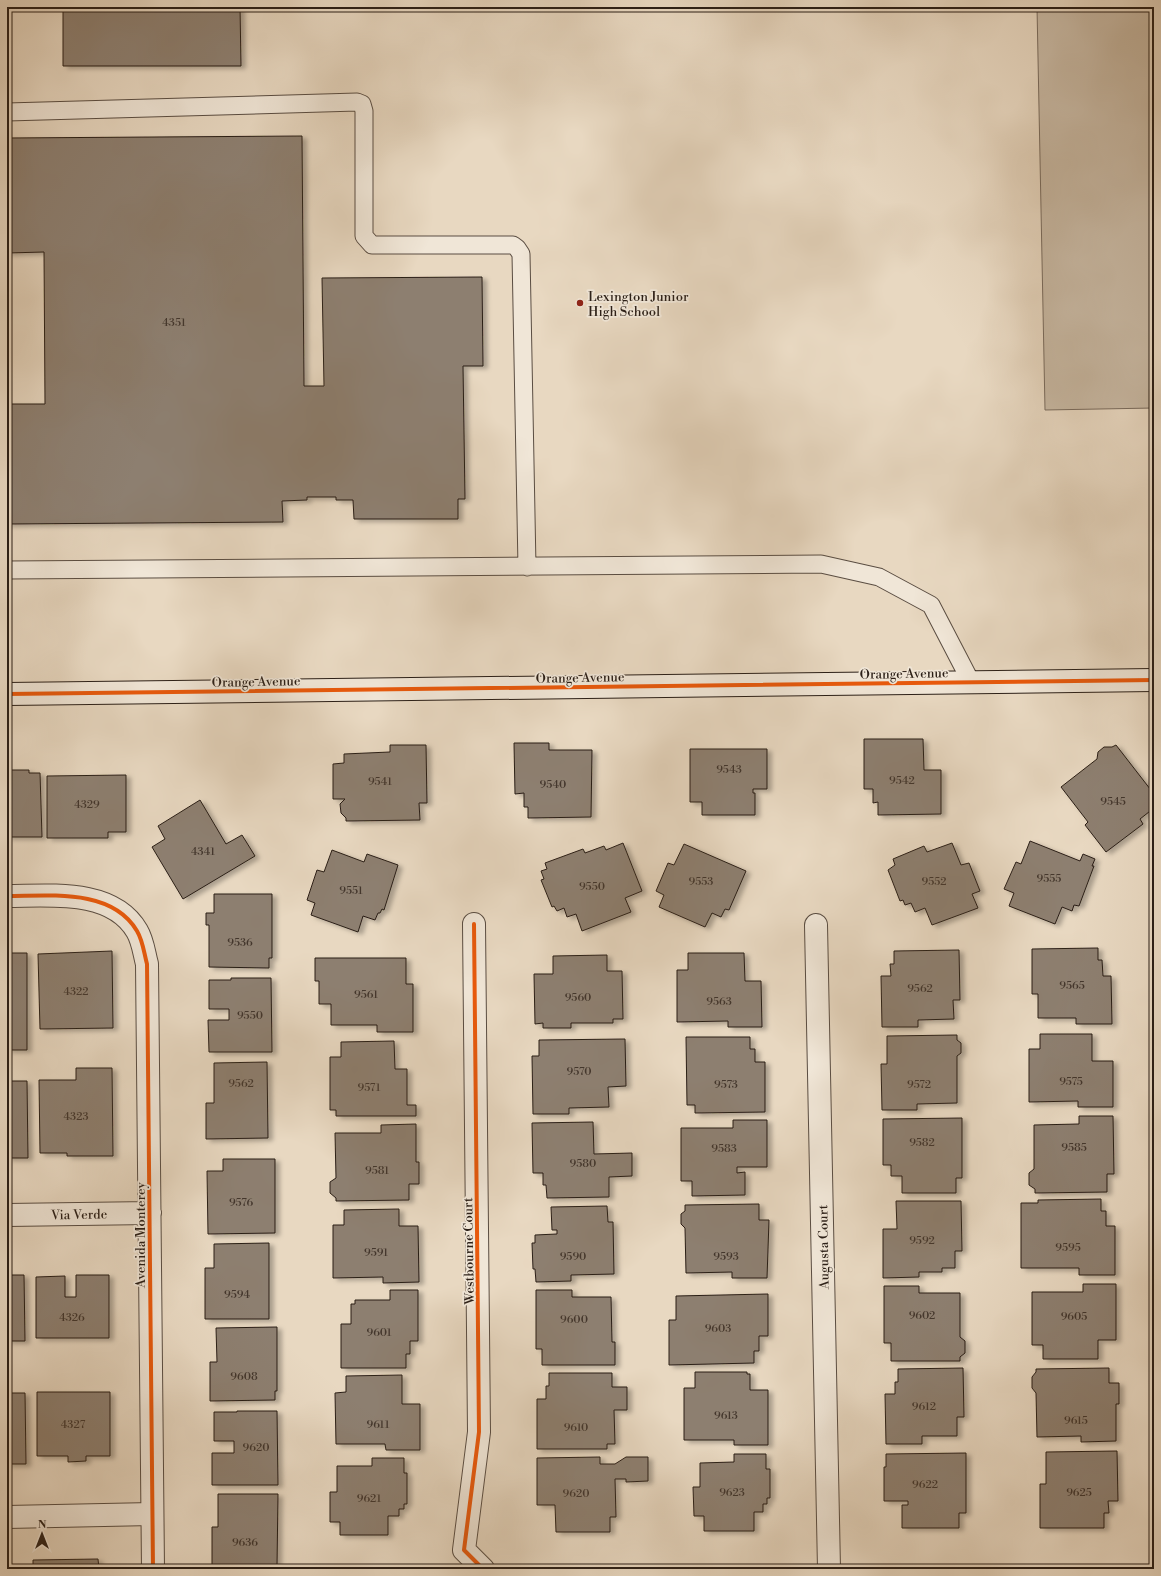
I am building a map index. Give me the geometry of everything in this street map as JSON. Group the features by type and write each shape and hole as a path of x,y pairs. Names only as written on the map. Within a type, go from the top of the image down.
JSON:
{"street":[{"name":"Orange Avenue","path":"7,694 1154,680"},
{"name":"Avenida Monterey","path":"7,896 75,897 105,905 118,911 128,919 138,932 147,964 153,1569"},
{"name":"Westbourne Court","path":"474,924 480,1432 464,1550 484,1569"},
{"name":"Augusta Court","path":"816,926 830,1569"},
{"name":"Via Verde","path":"7,1215 150,1213"},
{"path":"7,1517 152,1514"}],"lane":[{"path":"7,112 357,102 362,104 364,111 364,236 367,242 372,245 512,245 517,248 520,254 527,567"},
{"path":"7,570 821,564 879,577 931,605 971,682"}],"shaded area":[{"path":"1037,7 1154,7 1154,408 1045,410"}],"building":[{"path":"63,7 240,7 241,66 63,66"},
{"path":"302,136 304,386 324,386 322,278 482,277 483,366 463,366 465,499 458,499 458,519 354,519 353,500 336,500 336,497 307,497 307,500 282,501 283,522 7,524 7,404 45,404 44,252 7,253 7,138"},
{"path":"864,739 923,739 924,770 941,770 941,814 878,815 878,802 873,803 873,789 864,789"},
{"path":"514,743 549,743 549,750 592,750 591,817 528,818 528,807 524,807 524,793 515,794"},
{"path":"390,745 426,745 427,803 419,803 420,820 346,821 346,818 341,813 340,804 345,799 333,799 333,764 344,763 344,754 390,752"},
{"path":"1116,745 1154,794 1154,808 1140,819 1143,824 1106,852 1085,825 1088,822 1061,787 1097,759 1098,752 1104,747 1112,747"},
{"path":"690,749 767,749 767,789 753,789 753,793 755,793 755,815 702,815 702,802 690,802"},
{"path":"7,770 29,770 29,773 40,773 42,837 7,837"},
{"path":"126,775 126,832 108,832 108,838 47,838 47,776"},
{"path":"200,800 226,844 242,835 255,856 183,899 152,847 165,839 158,826"},
{"path":"1030,841 1080,861 1083,854 1095,859 1092,866 1094,866 1079,906 1074,905 1072,911 1062,907 1055,924 1009,906 1014,893 1004,889 1016,862 1021,864"},
{"path":"623,843 642,891 625,898 631,912 582,931 576,914 567,917 564,908 557,911 554,906 552,907 541,880 544,879 541,871 547,869 545,863 583,849 585,853 604,846 606,850"},
{"path":"952,843 961,865 969,863 980,891 972,894 978,908 932,925 925,908 915,912 911,903 905,905 903,900 900,901 888,870 895,865 893,859 924,846 927,852"},
{"path":"684,844 746,871 729,910 725,909 721,917 712,913 705,927 659,907 664,895 656,891 668,863 674,865"},
{"path":"332,850 364,862 367,854 398,865 384,910 382,909 380,913 378,913 375,920 363,916 358,932 311,915 315,903 307,900 317,870 324,872"},
{"path":"214,894 272,894 272,958 269,958 269,968 209,967 209,925 206,925 206,913 214,913"},
{"path":"1098,948 1098,960 1102,960 1103,976 1111,976 1112,1024 1076,1024 1076,1018 1038,1018 1038,994 1032,994 1032,949"},
{"path":"959,950 960,1000 953,1000 954,1019 918,1020 918,1027 882,1027 881,976 891,976 890,964 894,964 894,951"},
{"path":"112,951 113,1028 40,1029 38,954"},
{"path":"7,953 27,953 27,1050 7,1050"},
{"path":"688,953 744,953 745,981 761,981 762,1027 728,1027 728,1021 677,1022 677,970 688,970"},
{"path":"607,955 607,971 622,971 623,1019 613,1019 613,1023 571,1023 571,1028 543,1028 543,1023 535,1024 534,974 553,974 553,956"},
{"path":"315,958 406,958 406,984 413,984 413,1032 377,1032 377,1025 331,1025 331,1004 319,1004 319,981 315,981"},
{"path":"231,978 271,978 272,1052 209,1052 208,1020 229,1020 229,1009 209,1009 209,980 231,980"},
{"path":"1040,1034 1092,1034 1092,1061 1113,1061 1113,1107 1078,1107 1078,1101 1029,1102 1029,1049 1040,1049"},
{"path":"957,1035 957,1040 961,1043 961,1053 957,1056 957,1103 917,1104 917,1110 882,1110 881,1064 887,1064 887,1036"},
{"path":"686,1037 750,1037 750,1049 755,1049 755,1062 765,1062 765,1112 695,1113 695,1105 687,1105"},
{"path":"625,1039 626,1086 608,1087 609,1107 569,1108 569,1114 533,1114 532,1056 539,1056 539,1040"},
{"path":"394,1041 395,1069 407,1069 407,1105 416,1105 416,1116 336,1116 336,1110 330,1110 330,1057 341,1057 341,1042"},
{"path":"267,1062 268,1138 206,1139 206,1103 214,1103 214,1063"},
{"path":"76,1068 112,1068 113,1156 67,1156 67,1153 40,1153 39,1080 76,1080"},
{"path":"7,1081 27,1081 28,1158 7,1158"},
{"path":"1079,1116 1113,1116 1114,1174 1107,1174 1107,1192 1035,1193 1035,1189 1029,1185 1029,1173 1034,1169 1034,1125 1079,1124"},
{"path":"962,1118 962,1178 956,1178 956,1193 902,1193 902,1176 891,1176 891,1165 883,1165 883,1119"},
{"path":"733,1120 767,1120 767,1167 737,1167 737,1173 745,1172 745,1195 692,1196 692,1181 681,1181 681,1128 733,1128"},
{"path":"593,1122 594,1154 632,1153 632,1176 609,1177 609,1197 547,1198 546,1185 543,1185 543,1173 533,1173 532,1123"},
{"path":"416,1124 416,1162 419,1162 419,1184 409,1184 409,1200 336,1201 336,1198 330,1193 330,1182 336,1178 335,1133 381,1133 381,1125"},
{"path":"223,1159 275,1159 275,1233 208,1234 207,1171 223,1171"},
{"path":"1101,1199 1101,1211 1106,1211 1106,1226 1115,1226 1115,1275 1079,1275 1079,1268 1021,1268 1021,1203 1038,1203 1038,1200"},
{"path":"896,1201 961,1201 962,1251 955,1251 955,1268 942,1268 942,1272 919,1272 919,1277 883,1278 883,1229 897,1229"},
{"path":"759,1204 759,1220 769,1220 767,1278 732,1278 732,1272 686,1273 685,1228 681,1224 681,1214 685,1211 685,1205"},
{"path":"607,1206 608,1222 613,1222 614,1274 571,1275 571,1281 536,1282 535,1269 533,1269 532,1243 535,1243 535,1235 557,1234 557,1230 552,1230 551,1207"},
{"path":"399,1209 399,1226 418,1226 419,1282 383,1283 383,1277 333,1278 333,1225 344,1225 344,1210"},
{"path":"269,1243 269,1319 205,1319 205,1268 214,1268 214,1244"},
{"path":"7,1275 24,1275 25,1341 7,1341"},
{"path":"76,1275 109,1275 109,1338 36,1338 36,1277 65,1276 65,1297 76,1297"},
{"path":"1083,1284 1116,1284 1116,1340 1098,1340 1098,1359 1043,1359 1043,1345 1032,1345 1032,1292 1083,1292"},
{"path":"884,1286 919,1286 919,1293 960,1293 960,1337 965,1341 965,1353 960,1357 960,1361 891,1361 891,1343 884,1343"},
{"path":"390,1290 418,1290 418,1341 410,1341 410,1354 406,1354 406,1368 341,1368 341,1324 351,1324 351,1304 355,1304 355,1300 390,1300"},
{"path":"536,1290 572,1290 572,1297 611,1297 612,1342 615,1342 615,1365 542,1365 542,1349 536,1349"},
{"path":"768,1294 768,1336 759,1336 759,1351 754,1351 754,1363 669,1365 669,1320 676,1320 676,1296"},
{"path":"277,1327 277,1391 275,1391 275,1400 210,1401 210,1362 217,1362 216,1328"},
{"path":"963,1368 964,1417 957,1417 957,1436 922,1436 922,1444 886,1444 885,1394 895,1394 895,1382 898,1382 898,1369"},
{"path":"1109,1368 1109,1383 1119,1383 1119,1404 1116,1404 1116,1441 1081,1442 1081,1436 1037,1437 1036,1393 1032,1388 1032,1377 1036,1372 1036,1369"},
{"path":"695,1372 747,1372 747,1374 750,1374 750,1390 768,1390 768,1445 734,1445 734,1440 684,1440 684,1388 695,1388"},
{"path":"549,1373 612,1373 612,1387 627,1387 627,1410 614,1410 615,1444 607,1444 607,1449 537,1449 537,1399 546,1399 546,1386 549,1386"},
{"path":"402,1375 402,1404 420,1404 420,1450 386,1450 385,1444 336,1444 335,1393 346,1392 346,1376"},
{"path":"37,1392 110,1392 110,1456 86,1456 86,1461 68,1462 68,1456 37,1456"},
{"path":"7,1393 25,1393 26,1464 7,1464"},
{"path":"277,1411 278,1485 212,1485 212,1453 234,1453 234,1441 214,1441 214,1412"},
{"path":"1117,1451 1118,1501 1108,1501 1109,1513 1104,1513 1104,1528 1040,1528 1040,1484 1046,1484 1046,1452"},
{"path":"966,1453 966,1513 959,1513 959,1528 902,1528 902,1505 908,1505 908,1501 884,1501 884,1467 886,1467 886,1454"},
{"path":"734,1454 766,1454 766,1469 770,1469 770,1498 767,1498 767,1504 763,1504 763,1512 754,1512 754,1531 704,1531 704,1516 694,1516 693,1487 700,1487 700,1463 734,1462"},
{"path":"600,1457 600,1464 615,1464 626,1457 648,1457 648,1481 626,1482 626,1479 615,1479 616,1517 610,1517 610,1532 556,1532 555,1505 537,1505 537,1458"},
{"path":"372,1458 404,1458 404,1473 407,1473 407,1504 404,1504 404,1509 399,1509 399,1516 388,1516 388,1535 340,1535 340,1522 330,1522 330,1492 337,1492 337,1466 372,1466"},
{"path":"218,1494 278,1494 277,1566 212,1566 212,1527 218,1527"},
{"path":"98,1559 99,1569 33,1569 33,1560"}],"cycle path":[{"path":"7,694 1154,680"},
{"path":"7,896 42,895 78,897 96,901 112,907 126,917 137,931 142,943 147,964 153,1569"},
{"path":"474,924 479,1432 464,1550 483,1569"}],"place":[{"name":"Lexington Junior High School","path":"580,303"}]}
